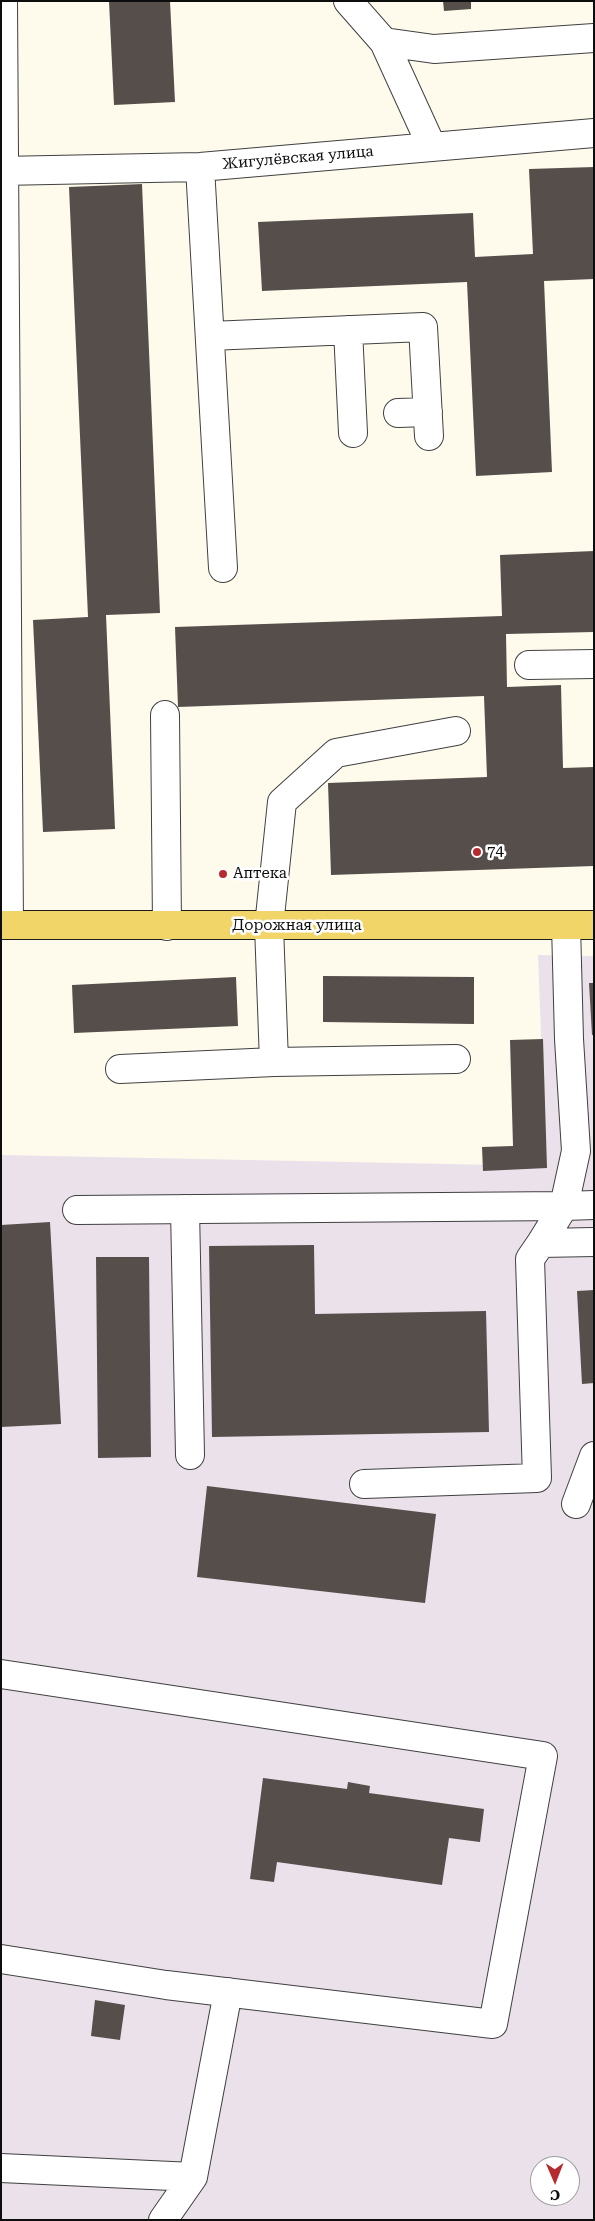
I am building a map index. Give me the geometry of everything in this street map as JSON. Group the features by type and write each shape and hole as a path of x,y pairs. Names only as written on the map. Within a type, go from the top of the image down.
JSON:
{"main road":[{"name":"Дорожная улица","path":"5,925 594,925"}],"street":[{"path":"4,1 5,925"},
{"path":"348,1 384,42 432,147"},
{"path":"384,42 434,49 594,38"},
{"name":"Жигулёвская улица","path":"3,171 200,167 594,133"},
{"path":"200,167 223,568"},
{"path":"210,336 423,327 429,424 398,413"},
{"path":"348,330 353,433"},
{"path":"529,665 594,664"},
{"path":"165,714 167,926"},
{"path":"274,1062 269,926 282,802 336,753 456,731"},
{"path":"364,1484 537,1478 530,1259 564,1206 576,1151 569,1039 566,925"},
{"path":"120,1069 274,1062 456,1059"},
{"path":"77,1210 594,1205"},
{"path":"185,1209 190,1455"},
{"path":"541,1243 594,1242"},
{"path":"576,1504 594,1456"},
{"path":"1,1674 543,1756 493,2024 166,1985 1,1959"},
{"path":"163,2220 193,2177 228,1992"},
{"path":"1,2168 193,2177"}],"shaded area":[{"path":"538,955 594,956 594,2220 1,2220 1,1155 546,1166"}],"building":[{"path":"109,1 170,1 175,102 114,105"},
{"path":"443,1 471,1 471,9 444,11"},
{"path":"594,167 594,279 544,281 552,472 476,476 467,282 262,291 258,222 473,213 475,257 533,254 529,169"},
{"path":"142,184 160,613 106,615 115,829 43,832 33,620 88,617 69,187"},
{"path":"594,551 594,632 506,634 507,687 561,685 563,768 594,767 594,866 331,875 328,783 487,777 484,696 178,707 175,627 502,616 500,555"},
{"path":"323,976 474,977 474,1024 323,1022"},
{"path":"236,977 238,1026 74,1033 72,985"},
{"path":"589,983 594,983 594,1035 592,1035"},
{"path":"543,1039 547,1168 483,1171 482,1147 513,1146 510,1040"},
{"path":"50,1222 61,1424 1,1427 1,1225"},
{"path":"314,1245 315,1314 486,1311 489,1432 212,1437 209,1246"},
{"path":"96,1257 149,1257 151,1457 98,1458"},
{"path":"594,1290 594,1383 582,1384 577,1291"},
{"path":"207,1486 436,1514 425,1603 197,1577"},
{"path":"263,1778 347,1789 348,1782 370,1786 369,1793 484,1809 480,1842 449,1838 442,1885 277,1862 274,1882 250,1879"},
{"path":"95,2000 125,2005 120,2040 91,2036"}],"place":[{"name":"74","path":"477,852"},
{"name":"Аптека","path":"223,874"}]}
